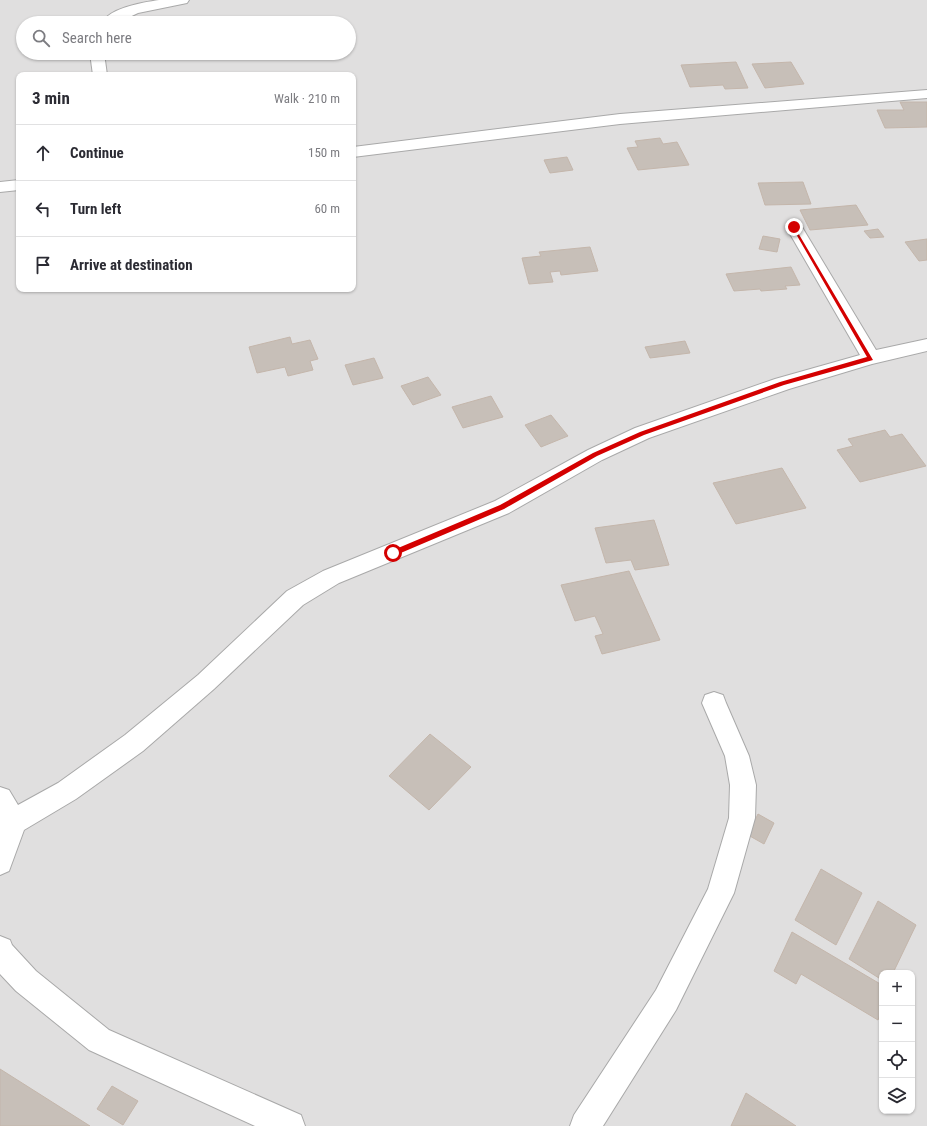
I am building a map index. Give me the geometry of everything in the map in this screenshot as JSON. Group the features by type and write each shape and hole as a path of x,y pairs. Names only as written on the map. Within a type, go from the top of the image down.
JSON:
{"street":[{"path":"120,16 136,10 182,0"},
{"path":"98,60 100,72"},
{"path":"356,152 620,119 927,94"},
{"path":"0,187 16,185"},
{"path":"794,227 871,358"},
{"path":"0,862 14,822 67,791 134,743 206,682 295,598 331,578 502,507 595,455 642,433 782,384 871,358 927,345"},
{"path":"585,1126 666,1000 720,894 742,818 744,785 737,756 714,703"},
{"path":"0,799 14,822"},
{"path":"0,950 1,954 26,981 99,1040 290,1126"}],"shaded area":[{"path":"0,0 927,0 927,1126 0,1126"}],"building":[{"path":"736,62 748,88 725,89 723,85 690,87 681,65"},
{"path":"791,62 804,84 765,88 752,64"},
{"path":"900,102 927,102 927,127 885,128 877,110 904,110"},
{"path":"660,138 663,144 677,142 689,165 638,170 627,148 638,147 635,141"},
{"path":"567,157 573,170 550,173 544,160"},
{"path":"803,182 811,204 765,205 758,183"},
{"path":"856,205 868,225 810,230 800,210"},
{"path":"878,229 884,237 870,238 864,231"},
{"path":"763,236 780,239 777,252 759,249"},
{"path":"927,239 927,260 919,261 905,242"},
{"path":"590,247 598,271 561,275 560,271 550,272 553,282 529,284 522,258 541,256 539,252"},
{"path":"791,267 800,285 785,286 787,289 734,291 726,274"},
{"path":"290,337 292,344 310,340 318,359 310,361 313,370 288,376 285,367 257,373 249,347"},
{"path":"685,341 690,353 650,358 645,347"},
{"path":"374,358 383,378 353,385 345,365"},
{"path":"428,377 441,395 413,405 401,386"},
{"path":"491,396 503,417 463,428 452,407"},
{"path":"551,415 568,436 541,447 525,425"},
{"path":"885,430 890,437 902,434 926,466 860,482 837,450 853,446 848,439"},
{"path":"782,468 806,508 736,524 713,483"},
{"path":"654,520 669,565 635,570 631,560 606,563 595,528"},
{"path":"629,571 660,640 602,654 595,636 603,634 595,616 575,621 561,585"},
{"path":"430,734 471,767 429,810 389,776"},
{"path":"758,814 774,823 764,844 748,835"},
{"path":"821,869 862,893 836,945 795,920"},
{"path":"878,901 916,925 894,970 879,970 879,978 849,959"},
{"path":"792,932 879,983 878,1020 801,974 796,984 774,971"},
{"path":"0,1069 90,1126 0,1126"},
{"path":"112,1086 138,1101 123,1125 97,1109"},
{"path":"746,1093 796,1126 731,1126"}],"route":[{"path":"393,553 502,507 595,455 642,433 782,384 871,358 794,227"}]}
